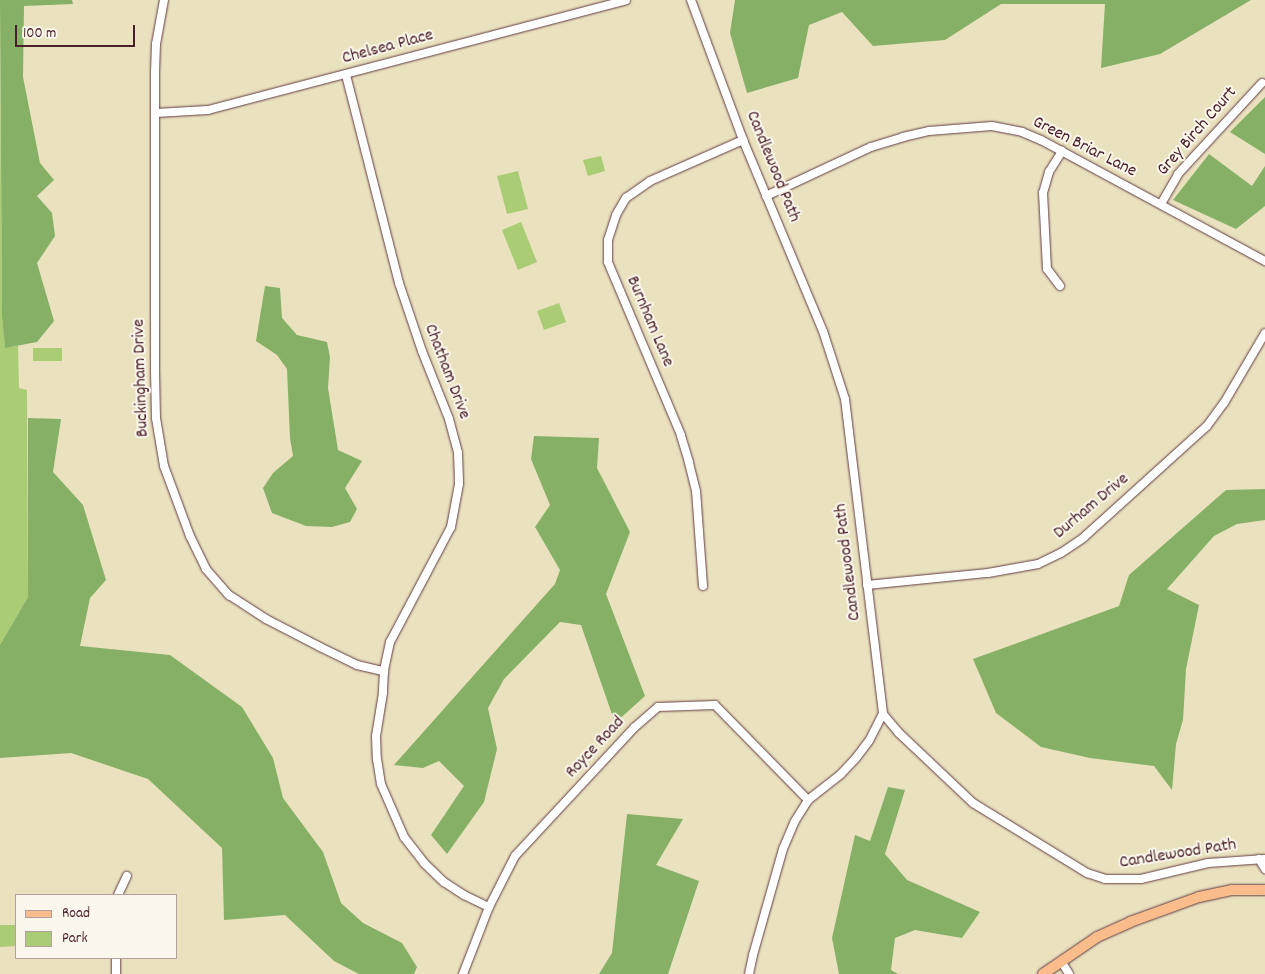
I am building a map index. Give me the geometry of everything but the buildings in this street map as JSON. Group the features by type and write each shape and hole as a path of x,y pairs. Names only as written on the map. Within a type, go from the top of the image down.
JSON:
{"main road":[{"path":"1043,974 1105,933 1159,910 1199,897 1232,890 1265,890"}],"street":[{"name":"Buckingham Drive","path":"164,0 156,44 156,418 164,466 190,536 206,569 229,595 266,619 320,647 357,665 384,671"},
{"name":"Chelsea Place","path":"156,114 208,110 626,0"},
{"name":"Candlewood Path","path":"691,0 743,140 824,331 845,399 883,714 899,733 973,802 1087,873 1105,879 1141,879 1192,866 1227,860 1262,859 1265,869"},
{"name":"Chatham Drive","path":"346,75 399,283 422,351 449,419 458,453 459,476 451,527 390,642 384,671 383,693 376,736 381,784 391,811 404,837 424,863 444,882 464,895 489,907"},
{"name":"Grey Birch Court","path":"1161,204 1178,174 1262,83"},
{"name":"Green Briar Lane","path":"766,196 871,148 929,131 992,126 1022,132 1062,151 1265,261"},
{"name":"Burnham Lane","path":"703,586 696,491 689,462 677,427 608,262 608,240 616,215 626,198 650,181 743,140"},
{"path":"1060,286 1047,269 1043,193 1050,172 1062,151"},
{"name":"Durham Drive","path":"867,585 988,572 1038,564 1061,553 1083,538 1207,426 1224,403 1265,333"},
{"name":"Royce Road","path":"463,974 489,907 515,856 635,727 658,707 716,705 808,800"},
{"path":"749,974 752,955 783,848 795,821 808,800 841,774 856,758 869,741 883,714"},
{"path":"118,894 127,876"},
{"path":"116,959 116,974"},
{"path":"1060,961 1070,974"}],"green space":[{"path":"0,0 72,0 73,4 24,6 23,77 40,163 54,180 37,196 52,213 55,236 37,263 54,321 37,342 5,348 2,317"},
{"path":"735,0 1251,0 1160,54 1101,68 1105,4 1001,4 945,40 873,46 842,12 809,25 798,78 747,93 730,33"},
{"path":"0,63 2,317 5,347 18,346 19,388 27,390 28,597 0,645"},
{"path":"1265,97 1265,154 1230,132"},
{"path":"1209,154 1252,186 1265,166 1265,206 1236,229 1173,200"},
{"path":"601,156 605,171 588,176 583,160"},
{"path":"518,171 528,209 507,214 497,176"},
{"path":"521,222 537,262 518,270 502,230"},
{"path":"265,286 280,288 282,318 297,335 327,342 330,357 328,388 338,450 362,461 345,488 357,509 350,522 332,527 306,526 272,513 263,488 273,473 293,456 290,438 287,369 277,355 256,341"},
{"path":"559,303 566,322 544,330 537,311"},
{"path":"33,348 62,348 62,361 33,361"},
{"path":"28,418 61,419 53,472 83,505 106,580 90,598 80,646 170,655 242,707 273,758 283,798 323,852 341,903 363,923 402,943 417,967 414,974 359,974 334,961 285,915 224,920 222,848 148,779 71,753 0,758 0,645 28,597"},
{"path":"534,436 599,438 597,468 630,532 606,594 645,696 615,723 581,625 560,622 504,679 488,708 497,749 484,802 447,854 431,835 464,786 439,761 423,768 394,765 555,584 560,570 535,527 550,505 531,459"},
{"path":"1265,489 1265,520 1237,524 1214,536 1167,589 1199,605 1186,669 1183,720 1176,744 1172,790 1154,766 1090,758 1041,747 996,713 973,659 1119,606 1129,575 1226,490"},
{"path":"888,787 905,790 885,854 907,880 980,912 962,938 915,930 895,938 891,970 898,974 839,974 832,938 855,835 870,841"},
{"path":"627,814 683,819 656,865 699,881 668,974 599,974 612,953"},
{"path":"0,925 15,925 15,946 0,947"}]}
